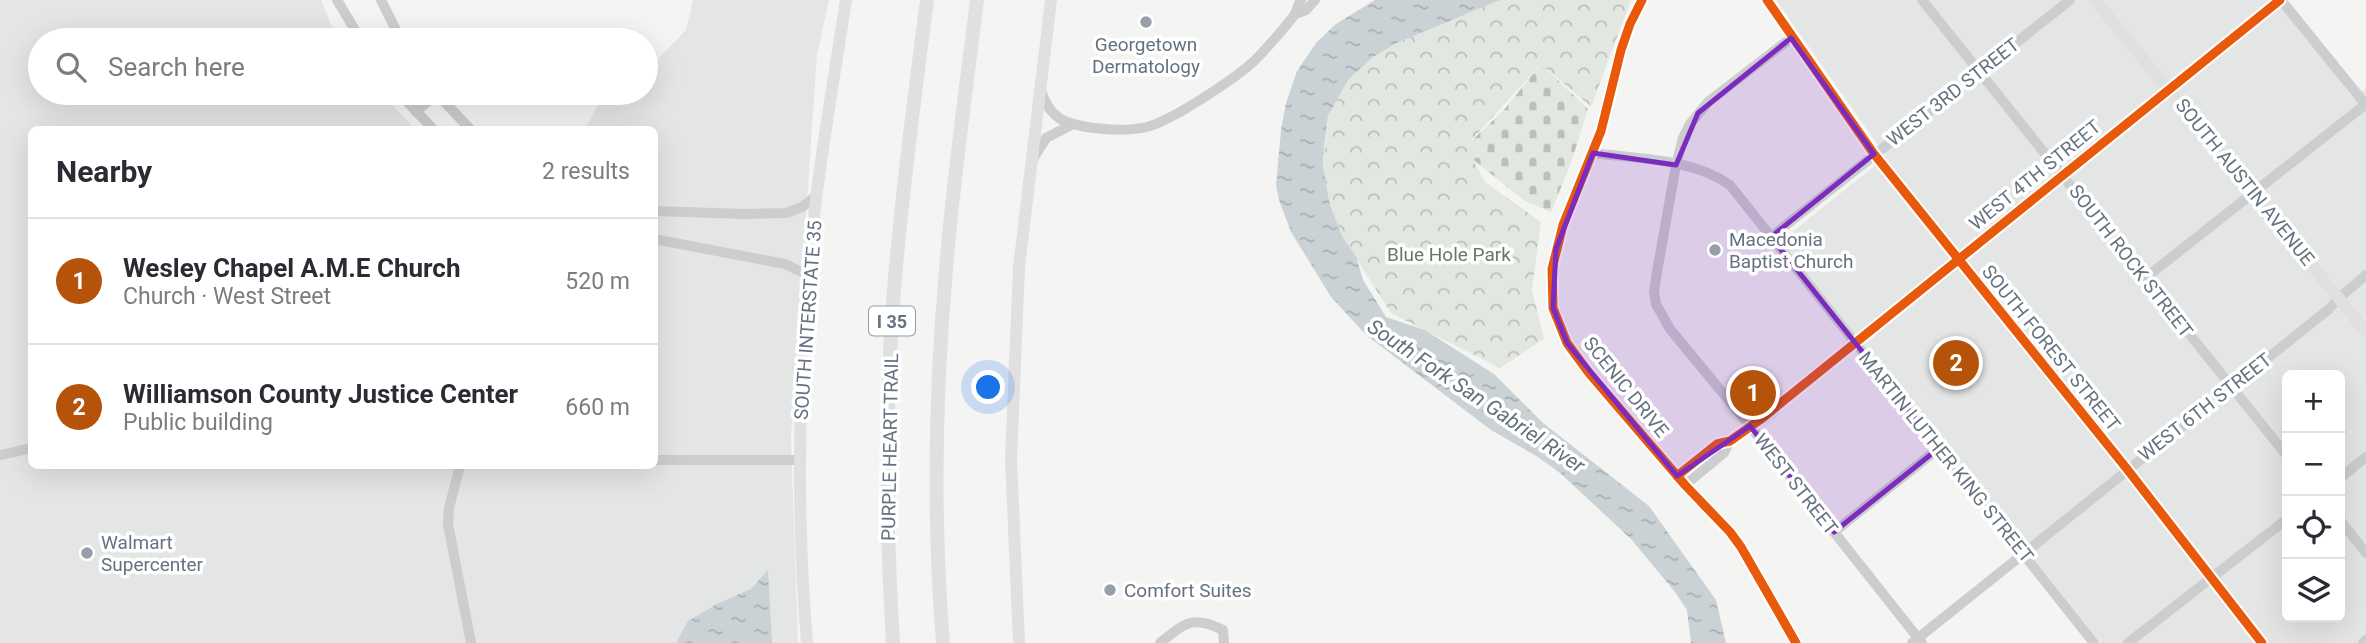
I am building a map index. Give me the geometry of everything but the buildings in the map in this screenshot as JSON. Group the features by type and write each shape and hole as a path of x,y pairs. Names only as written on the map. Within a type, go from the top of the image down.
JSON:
{"highway":[{"name":"PURPLE HEART TRAIL","path":"893,643 886,473 893,304 903,191 927,0"},
{"name":"I 35","path":"943,643 938,545 939,374 946,270 977,4"}],"main road":[{"name":"SOUTH INTERSTATE 35","path":"807,643 803,598 800,460 808,278 816,196 846,0"},
{"path":"1019,643 1012,512 1013,387 1019,267 1051,0"},
{"name":"SOUTH AUSTIN AVENUE","path":"2095,0 2366,332"}],"street":[{"path":"337,0 354,28"},
{"path":"381,0 395,28"},
{"path":"1040,87 1048,108 1062,121 1071,125 1127,130 1147,127 1168,118 1254,62 1295,14 1301,0"},
{"path":"1295,14 1306,10 1315,0"},
{"name":"SCENIC DRIVE","path":"1642,0 1621,50 1601,131 1556,249 1552,268 1553,308 1567,343 1578,359 1676,476 1741,547 1796,643"},
{"path":"1767,0 1791,38"},
{"name":"SOUTH ROCK STREET","path":"1922,0 2282,450"},
{"name":"WEST 3RD STREET","path":"1771,237 2070,0"},
{"path":"2144,279 2366,105 2281,0"},
{"name":"WEST 4TH STREET","path":"1676,476 1717,444 1730,441 1761,419 2281,0"},
{"name":"SOUTH FOREST STREET","path":"1791,38 1874,154 2127,469 2262,643"},
{"name":"WEST STREET","path":"1791,38 1703,107 1686,131 1676,165 1657,272 1654,292 1656,304 1670,329 1834,532 1917,641"},
{"path":"410,105 430,126"},
{"path":"416,112 423,105"},
{"path":"447,105 467,126"},
{"path":"1032,162 1046,138 1071,125"},
{"name":"MARTIN LUTHER KING STREET","path":"1593,153 1691,166 1708,172 1730,186 2094,643"},
{"path":"658,211 786,213 802,207 816,196"},
{"path":"658,240 785,264 804,273 808,278"},
{"name":"WEST 6TH STREET","path":"1917,641 2022,553 2329,309 2366,275"},
{"name":"WEST 4TH STREET","path":"1685,485 1724,453 1730,441"},
{"path":"1834,532 1939,447"},
{"path":"0,454 28,449"},
{"path":"2345,474 2366,457"},
{"path":"658,460 800,460"},
{"path":"459,469 449,508 448,524 471,643"},
{"path":"2128,643 2282,523"},
{"path":"2345,526 2366,552"},
{"path":"1160,643 1189,623 1200,621 1223,630 1224,643"}],"highlighted area":[{"path":"1791,38 1874,154 1771,237 1939,448 1834,532 1750,426 1677,476 1567,343 1553,308 1556,249 1593,153 1676,165 1698,113"}],"shaded area":[{"path":"0,0 321,0 333,28 28,28 28,105 392,105 412,126 28,126 28,469 658,469 658,126 587,126 598,105 658,105 658,59 686,30 693,0 829,0 817,54 791,438 798,643 0,643"},
{"path":"1776,0 2286,0 2281,4 2353,98 2366,88 2366,643 2101,643 1781,241 1885,155"}],"green space":[{"name":"Blue Hole Park","path":"1500,0 1631,0 1591,107 1541,64 1466,146 1485,182 1541,222 1532,290 1544,339 1500,368 1391,313 1343,238 1330,205 1323,166 1328,116 1348,80 1373,57 1397,43"},
{"path":"1541,64 1588,109 1571,163 1551,212 1525,201 1471,158 1466,146 1503,111"}],"water":[{"name":"South Fork San Gabriel River","path":"1375,0 1500,0 1397,43 1373,57 1348,80 1328,116 1323,166 1330,205 1343,238 1356,256 1363,280 1386,317 1425,330 1494,374 1543,423 1649,506 1716,600 1726,643 1691,643 1687,610 1631,539 1560,473 1491,430 1366,335 1331,297 1291,232 1276,185 1281,130 1286,103 1297,71 1316,43 1336,24"},
{"path":"768,570 772,643 676,643 688,621 751,589"}],"cycle path":[{"path":"1642,0 1621,50 1601,131 1563,225 1552,269 1553,308 1567,343 1589,373 1741,547 1796,643"},
{"path":"1767,0 1874,154 2127,469 2262,643"},
{"path":"1677,476 1717,444 1730,441 1761,419 2280,0"}],"place":[{"name":"Georgetown Dermatology","path":"1146,22"},
{"name":"Macedonia Baptist Church","path":"1715,250"},
{"name":"Williamson County Justice Center","path":"1956,363"},
{"name":"Wesley Chapel A.M.E Church","path":"1753,393"},
{"name":"Walmart Supercenter","path":"87,553"},
{"name":"Comfort Suites","path":"1110,590"}]}
